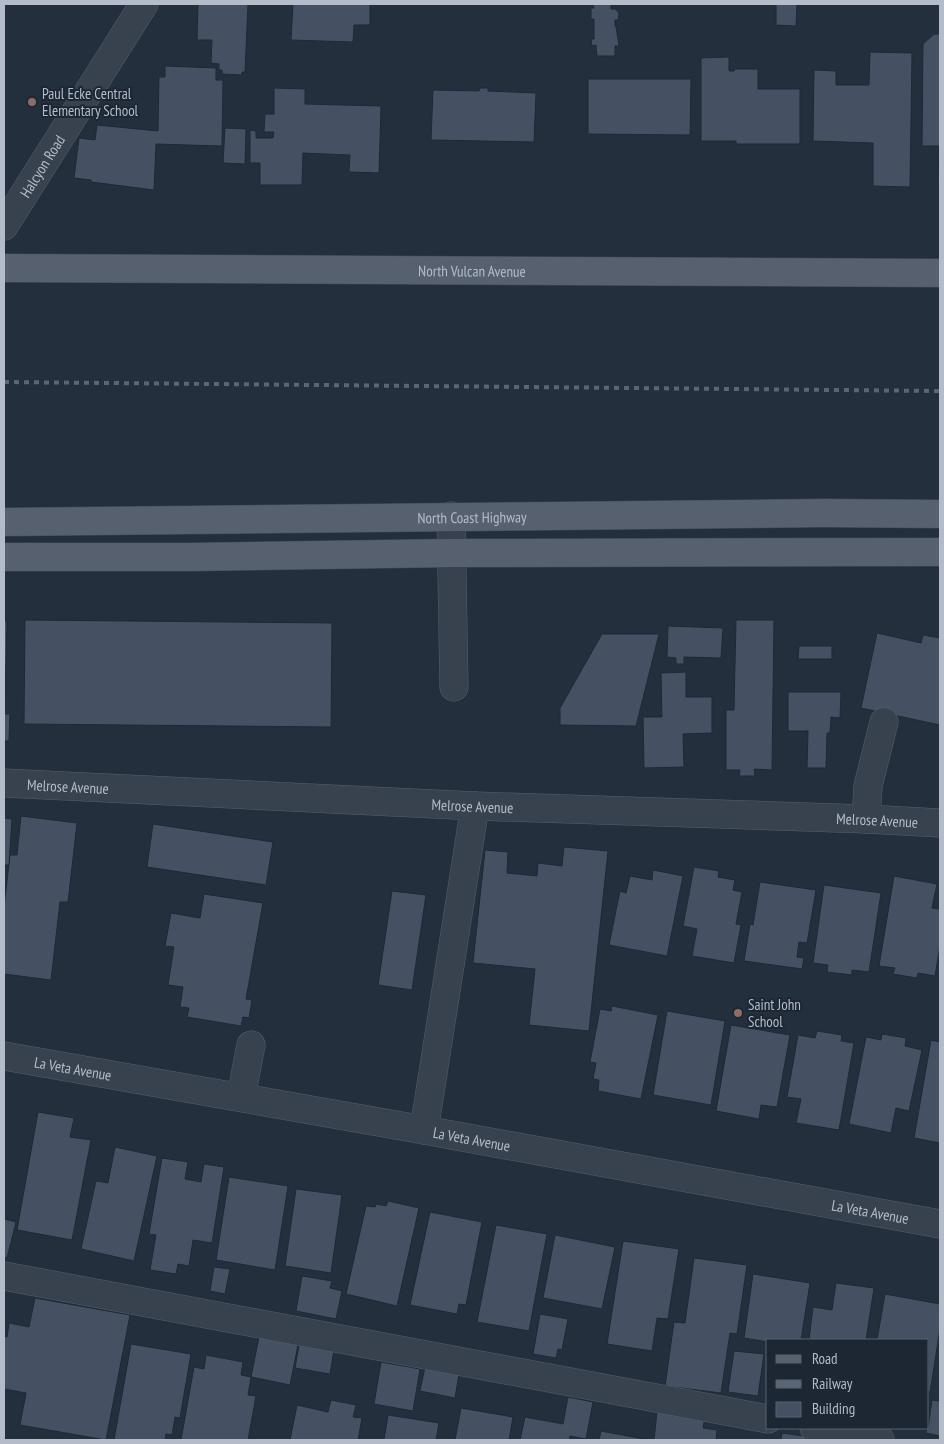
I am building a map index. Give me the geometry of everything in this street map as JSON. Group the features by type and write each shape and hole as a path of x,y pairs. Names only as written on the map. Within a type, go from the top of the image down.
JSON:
{"main road":[{"name":"North Vulcan Avenue","path":"4,268 940,273"},
{"name":"North Coast Highway","path":"4,522 824,512 940,514"},
{"path":"4,557 190,557 452,553 940,552"}],"street":[{"name":"Halcyon Road","path":"4,226 144,4"},
{"path":"451,516 454,687"},
{"path":"866,818 868,786 884,722"},
{"name":"Melrose Avenue","path":"4,784 475,806 940,822"},
{"path":"424,1130 475,806"},
{"path":"241,1097 251,1045"},
{"name":"La Veta Avenue","path":"4,1056 241,1097 940,1224"},
{"path":"4,1276 766,1419"},
{"path":"820,1429 880,1440"}],"building":[{"path":"198,4 248,4 245,72 242,72 242,75 222,74 222,70 219,70 219,64 211,63 212,40 197,40"},
{"path":"293,4 370,4 370,25 354,25 353,42 291,40"},
{"path":"593,4 611,4 611,9 615,9 619,13 618,20 615,20 619,46 615,46 615,56 597,56 596,45 592,46 591,39 594,39 594,19 591,19 591,8 594,8"},
{"path":"776,4 797,4 796,26 776,25"},
{"path":"934,34 940,34 940,182 938,182 939,146 922,146 923,44"},
{"path":"870,52 912,53 910,187 873,186 873,143 813,141 814,70 836,71 836,85 869,85"},
{"path":"729,57 729,71 734,71 735,69 758,69 758,89 800,89 800,144 736,144 736,141 701,141 701,58"},
{"path":"165,66 216,68 216,80 223,80 222,146 156,144 154,190 74,178 79,138 95,140 97,125 158,131 159,77 165,77"},
{"path":"588,79 691,79 690,135 588,134"},
{"path":"274,88 305,89 305,104 381,106 379,173 349,172 350,155 303,153 302,185 260,185 260,163 250,163 250,130 256,131 256,138 273,138 274,132 264,132 265,114 274,114"},
{"path":"480,88 488,88 488,91 536,93 534,142 431,140 433,90 479,91"},
{"path":"225,128 246,129 245,164 223,163"},
{"path":"25,620 332,623 331,727 24,724"},
{"path":"736,620 774,620 772,770 754,769 755,776 739,776 740,770 726,770 726,710 734,710"},
{"path":"4,621 7,621 5,699 4,699"},
{"path":"668,626 723,628 721,658 684,657 684,664 676,664 676,658 667,657"},
{"path":"877,633 921,643 923,635 940,638 940,725 861,708"},
{"path":"602,634 659,634 636,726 560,725 560,708"},
{"path":"799,646 832,646 832,659 798,659"},
{"path":"686,672 686,697 712,697 712,733 683,734 684,767 644,768 643,717 662,717 661,673"},
{"path":"788,692 841,692 840,718 831,717 830,733 827,733 826,768 807,768 808,731 788,731"},
{"path":"4,714 10,714 9,741 4,741"},
{"path":"21,816 77,823 68,902 60,902 51,980 4,974 4,907 10,855 17,855"},
{"path":"4,818 12,819 9,865 4,865"},
{"path":"153,824 273,842 266,885 147,867"},
{"path":"564,847 608,851 589,1031 529,1025 535,969 473,963 485,850 508,852 507,873 537,876 538,863 562,866"},
{"path":"694,867 719,871 718,877 735,880 733,890 742,892 736,924 741,925 734,963 692,956 697,929 683,926"},
{"path":"653,870 683,876 667,956 609,945 620,891 626,893 630,876 652,880"},
{"path":"894,876 937,884 932,908 940,909 940,946 935,976 918,973 917,978 893,974 895,968 879,966"},
{"path":"760,882 816,890 807,943 799,942 797,957 804,958 802,969 744,961 750,924 753,925"},
{"path":"824,885 881,893 869,972 852,970 852,975 827,972 828,965 813,963"},
{"path":"392,891 426,895 412,990 378,985"},
{"path":"204,894 263,903 246,999 252,1000 249,1018 243,1017 241,1026 187,1017 189,1008 180,1007 183,987 168,985 174,947 165,946 171,913 200,918"},
{"path":"612,1006 658,1015 641,1099 598,1091 599,1080 593,1079 596,1063 590,1062 600,1009 611,1011"},
{"path":"667,1011 725,1021 711,1105 653,1095"},
{"path":"731,1025 790,1035 777,1107 761,1105 759,1119 716,1111"},
{"path":"817,1031 842,1035 841,1041 854,1043 839,1130 796,1123 801,1099 787,1097 798,1035 815,1038"},
{"path":"882,1034 906,1038 905,1046 922,1050 909,1111 896,1108 891,1133 849,1124 866,1037 881,1040"},
{"path":"931,1040 940,1042 940,1143 914,1138"},
{"path":"38,1112 74,1118 70,1137 91,1140 72,1240 17,1230"},
{"path":"115,1147 157,1156 134,1261 81,1249 96,1181 108,1183"},
{"path":"162,1158 188,1162 185,1179 201,1182 204,1164 224,1167 212,1243 193,1240 189,1266 178,1264 176,1274 150,1270 156,1235 149,1234"},
{"path":"229,1177 288,1186 275,1270 216,1260"},
{"path":"296,1189 342,1195 331,1273 285,1266"},
{"path":"388,1201 419,1208 397,1306 346,1294 366,1206 375,1207 376,1204 386,1206"},
{"path":"430,1212 482,1222 466,1305 459,1304 457,1314 410,1305"},
{"path":"4,1219 16,1222 7,1258 4,1257"},
{"path":"496,1225 547,1234 529,1331 477,1322"},
{"path":"555,1235 615,1247 602,1309 543,1298"},
{"path":"623,1241 679,1249 668,1319 657,1318 652,1351 607,1344"},
{"path":"694,1258 747,1265 737,1334 730,1333 721,1393 665,1386 674,1322 685,1323"},
{"path":"214,1267 230,1269 225,1294 210,1291"},
{"path":"753,1274 810,1283 801,1339 766,1339 766,1342 744,1338"},
{"path":"302,1276 332,1281 330,1288 342,1291 336,1319 296,1311"},
{"path":"836,1283 874,1288 866,1339 809,1339 813,1307 832,1310"},
{"path":"885,1294 940,1304 940,1329 930,1392 929,1339 877,1339"},
{"path":"35,1298 130,1315 106,1440 20,1425 26,1393 4,1389 4,1336 7,1337 9,1323 29,1327"},
{"path":"540,1314 568,1319 562,1350 558,1349 556,1358 533,1354"},
{"path":"259,1337 298,1345 290,1385 251,1377"},
{"path":"131,1344 191,1354 180,1418 175,1417 172,1435 166,1434 165,1440 114,1440"},
{"path":"299,1345 334,1350 330,1374 295,1368"},
{"path":"734,1351 764,1354 758,1396 728,1392"},
{"path":"206,1355 243,1362 241,1375 251,1377 248,1395 256,1396 248,1440 181,1440 194,1367 204,1369"},
{"path":"381,1362 420,1369 413,1411 374,1404"},
{"path":"425,1367 459,1374 455,1398 420,1391"},
{"path":"568,1397 593,1402 586,1439 570,1436 569,1440 520,1440 525,1417 563,1424"},
{"path":"331,1400 356,1405 353,1417 362,1418 358,1440 290,1440 297,1405 328,1412"},
{"path":"932,1400 940,1401 940,1436 926,1433 927,1429 929,1429"},
{"path":"461,1408 513,1417 509,1440 455,1440"},
{"path":"657,1412 705,1417 703,1428 717,1430 716,1440 654,1440"},
{"path":"388,1415 439,1423 436,1440 384,1440"},
{"path":"601,1431 644,1439 644,1440 599,1440"},
{"path":"782,1433 817,1438 817,1440 781,1440"}],"railway":[{"path":"4,382 940,391"}],"place":[{"name":"Paul Ecke Central Elementary School","path":"32,102"},
{"name":"Saint John School","path":"738,1013"}]}
